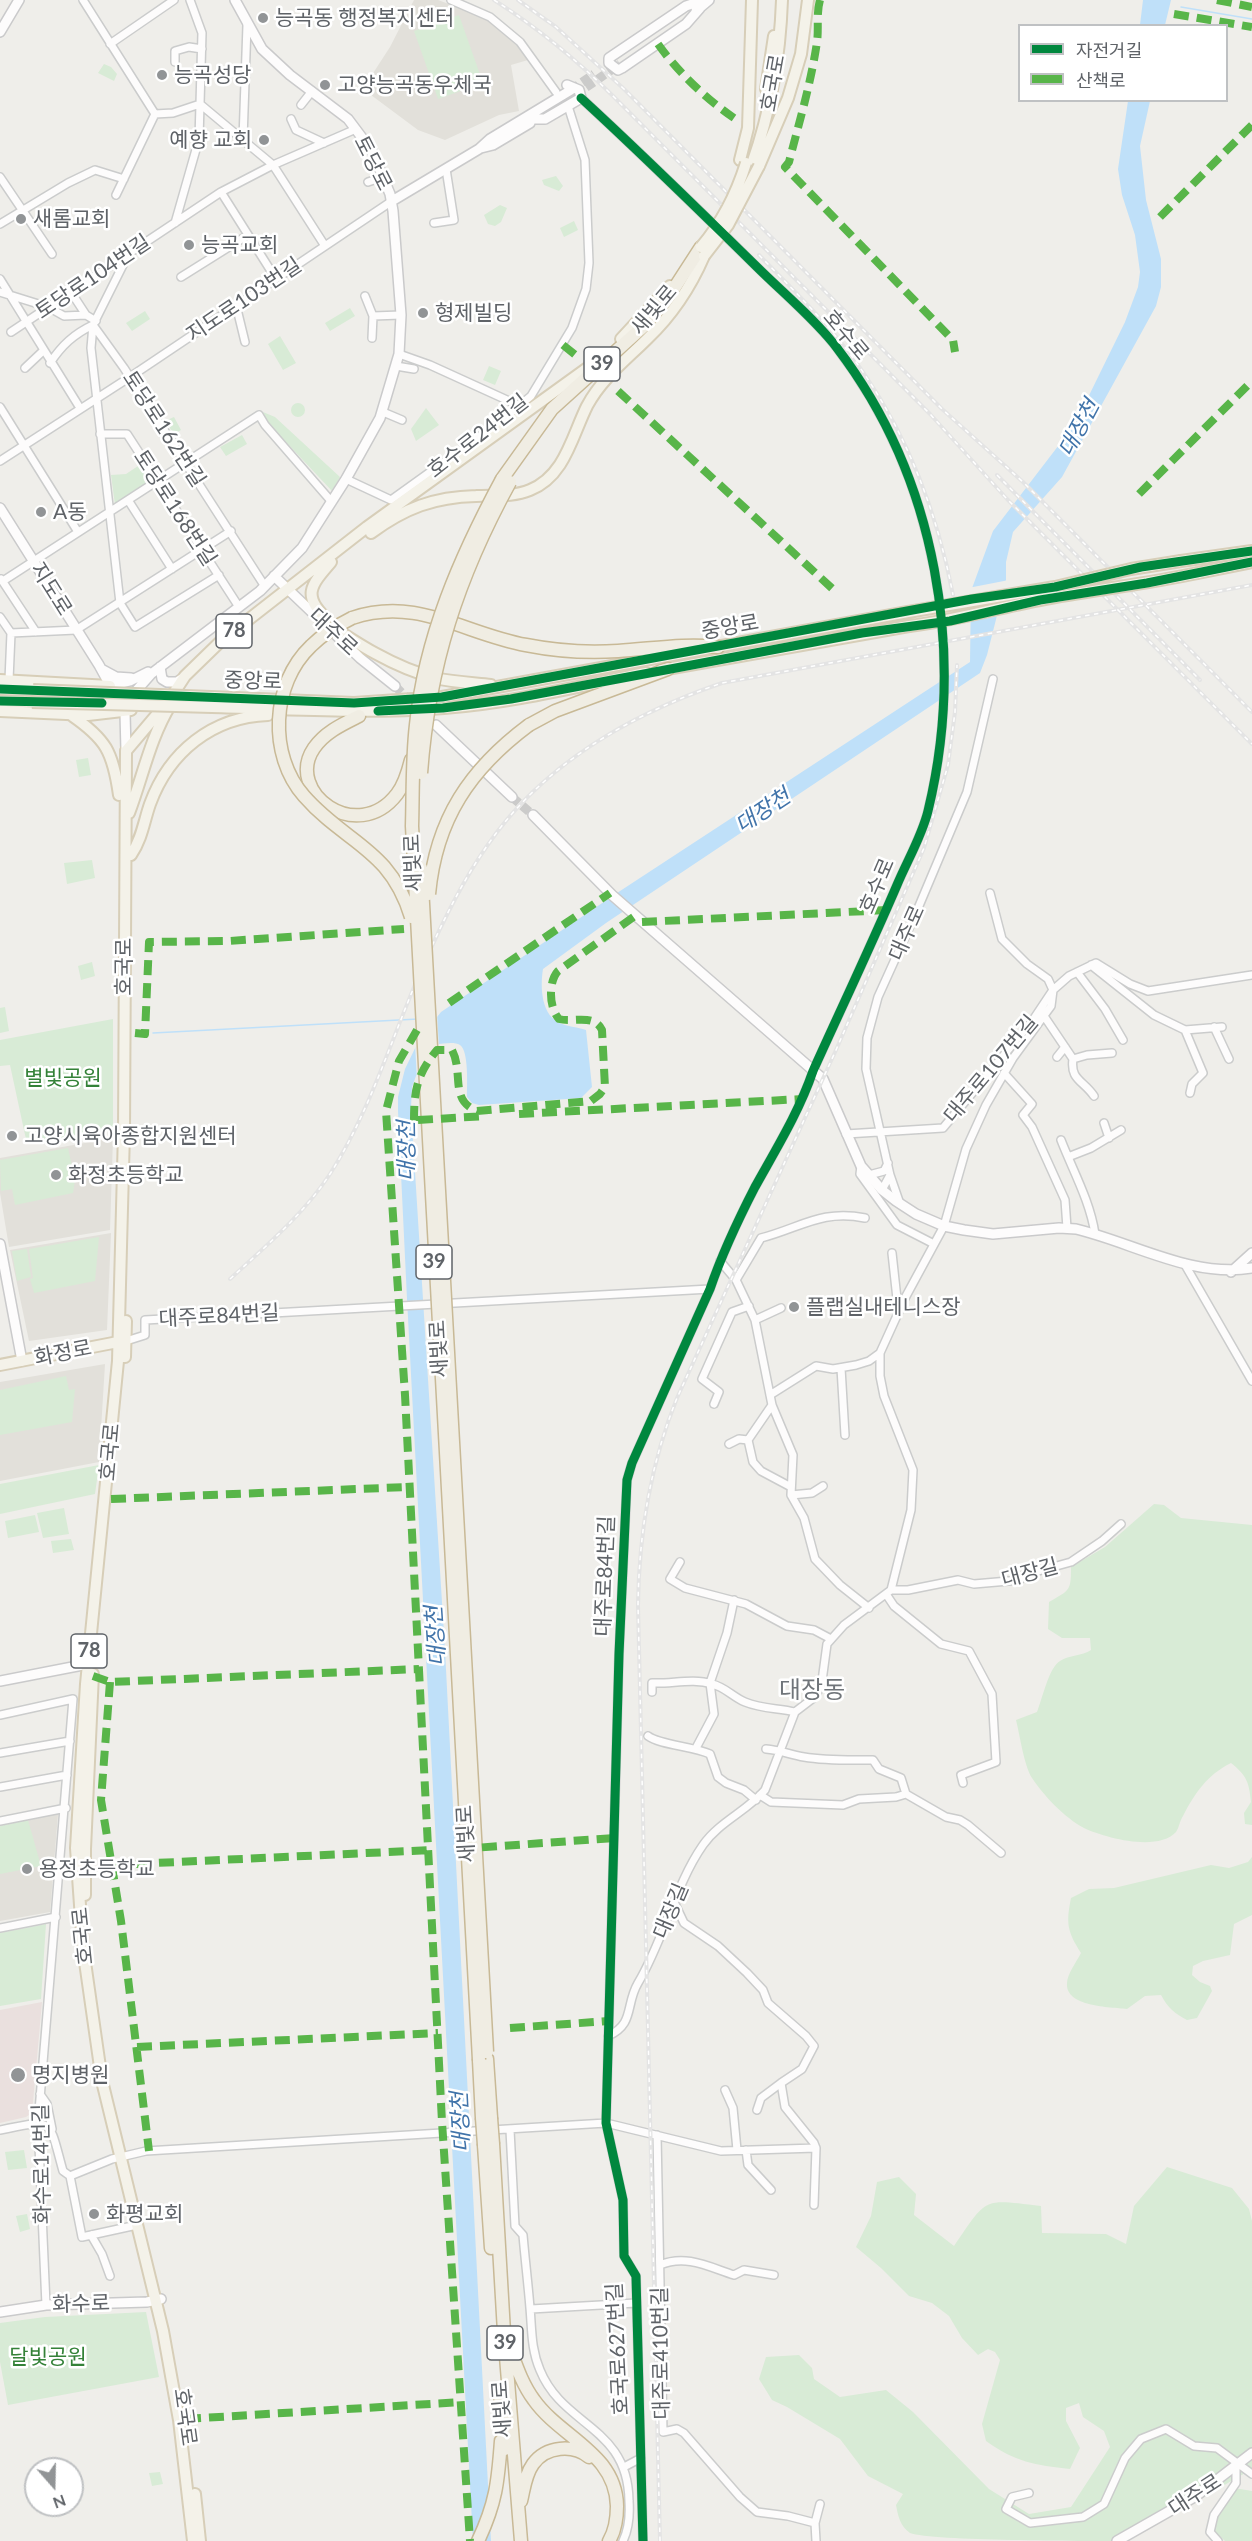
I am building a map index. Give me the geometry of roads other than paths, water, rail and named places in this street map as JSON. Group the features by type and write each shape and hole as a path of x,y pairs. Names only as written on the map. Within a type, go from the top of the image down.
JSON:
{"highway":[{"name":"새빛로","path":"513,2541 502,2425 421,929 412,826 414,753 423,682 436,626 464,554 506,481 552,409 645,325 703,251"},
{"name":"새빛로","path":"421,929 420,782 423,736 432,685 456,596 506,481"},
{"path":"421,929 390,873 364,845 303,795 292,778 280,743 282,698 292,672 310,646 335,627 352,618 366,613 405,610 427,614 497,639 526,646 573,651 617,651 681,644 718,647"},
{"path":"421,929 433,867 446,822 475,774 489,757 529,725 555,711 668,669"},
{"path":"360,716 333,729 318,742 309,759 309,775 314,790 332,810 351,815 372,814 385,806 397,794 414,753"},
{"name":"새빛로","path":"488,2144 521,2541"},
{"path":"504,2332 522,2379 535,2401 603,2464 611,2478 617,2494 617,2515 609,2541"},
{"path":"478,2541 492,2513 498,2485 502,2425"},
{"path":"518,2517 525,2480 532,2465 542,2455 553,2450 566,2448 583,2452 605,2474 613,2493 613,2514 608,2534 603,2541"}],"main road":[{"path":"1,30 19,0"},
{"name":"토당로","path":"127,708 135,691 147,675 238,605 260,591 302,548 346,479 383,412 399,354 401,315 398,251 392,201 372,151 348,119 290,75 262,48 235,0"},
{"path":"700,3 686,24 622,68 618,70 609,63 609,58 686,6 709,0"},
{"path":"749,163 752,0"},
{"name":"호국로","path":"749,163 765,98 776,0"},
{"name":"호국로","path":"749,163 767,115 779,61 782,0"},
{"path":"749,163 789,98 801,54 808,0"},
{"path":"618,62 700,3"},
{"path":"570,85 579,90 568,106 545,119 534,117 538,105 556,92 570,85"},
{"path":"392,201 479,149 490,139 575,94"},
{"name":"39","path":"703,251 742,192 749,163"},
{"path":"289,592 380,526 422,503 444,498 517,494 542,484 562,463 588,405 602,384 672,312 694,279 703,251"},
{"path":"289,592 366,527 602,358 657,303 703,251"},
{"name":"지도로","path":"0,508 76,630 116,686 127,708 128,748"},
{"name":"중앙로","path":"211,702 354,703 442,697 1055,587 1131,569 1252,550"},
{"path":"331,562 313,584 312,601 316,609 346,636"},
{"name":"중앙로","path":"211,702 355,712 443,708 511,699 909,626 950,621 1040,600 1119,588 1252,562"},
{"name":"대주로","path":"274,576 360,658 395,686"},
{"name":"호국로","path":"129,813 142,779 149,747 174,700 223,645 289,592"},
{"name":"78","path":"128,748 170,699 185,676 221,641 289,592"},
{"path":"319,618 397,665 435,678 506,687"},
{"path":"103,670 116,677 127,679 147,675 166,682 177,682 185,676"},
{"name":"토당로","path":"116,686 147,675"},
{"path":"4,680 116,686"},
{"path":"0,689 211,702"},
{"path":"0,701 211,702"},
{"path":"0,711 71,715 127,708"},
{"path":"131,855 138,844 160,779 195,739 247,716 360,716 443,708"},
{"path":"71,715 95,732 109,750 117,775 124,828"},
{"path":"436,725 512,797"},
{"name":"호국로","path":"128,748 131,855 122,1341 90,1664 76,1848 83,1948 102,2081 159,2299 186,2419 200,2541"},
{"name":"호국로","path":"122,1341 124,828 128,748"},
{"path":"532,815 612,895 823,1079 861,1166 882,1190 915,1214 944,1226 993,1234 1067,1228 1095,1234 1206,1269 1231,1272 1252,1268"},
{"path":"0,1244 22,1361"},
{"path":"1231,1272 1252,1253"},
{"name":"화정로","path":"0,1365 122,1341"},
{"path":"0,1681 90,1664"},
{"name":"호국로","path":"123,2156 137,2225 159,2299 179,2420 193,2541"},
{"name":"화수로","path":"0,2312 46,2305 159,2299"},
{"name":"대주로","path":"1117,2541 1196,2496 1252,2453"}],"street":[{"path":"83,0 155,114"},
{"path":"110,44 174,0"},
{"path":"175,223 199,139 202,33 190,0"},
{"path":"452,0 490,16 520,42 556,92"},
{"path":"243,139 248,22"},
{"path":"175,62 175,51 189,47 201,48"},
{"path":"301,105 312,91"},
{"name":"호수로","path":"575,94 643,155 836,346 866,391 906,466 925,521 936,574 946,673 945,707 927,814 813,1071"},
{"path":"155,114 173,113 200,104"},
{"path":"200,104 273,165 325,246"},
{"name":"호수로24번길","path":"346,479 391,500 440,467 520,406 531,396 562,345 586,289 589,262 585,160 568,106"},
{"path":"116,195 155,114"},
{"path":"291,119 296,130 324,143"},
{"name":"토당로104번길","path":"11,332 129,253 164,234 175,223 221,192 273,165 356,129"},
{"path":"434,223 454,220 446,169"},
{"path":"0,224 22,209 95,170 124,179"},
{"path":"0,177 52,254"},
{"path":"368,182 382,177"},
{"path":"221,192 276,279"},
{"name":"지도로103번길","path":"0,461 130,377 392,201"},
{"path":"182,277 248,235"},
{"path":"120,603 91,348 94,323 129,253"},
{"path":"0,279 80,408"},
{"path":"0,292 48,307 64,316 86,315"},
{"name":"토당로162번길","path":"71,292 130,377 264,585"},
{"path":"365,296 373,316 372,338"},
{"path":"237,305 244,342"},
{"path":"373,316 401,315"},
{"path":"50,363 60,347 78,332 94,323"},
{"path":"25,368 43,351"},
{"path":"399,354 430,365 520,406"},
{"path":"396,366 414,369"},
{"path":"0,407 78,532"},
{"path":"383,412 402,420"},
{"path":"36,632 1,579 33,562 259,415 265,425 331,501"},
{"name":"토당로168번길","path":"100,434 127,434 238,605"},
{"path":"128,500 172,569"},
{"path":"11,633 76,630 231,531"},
{"name":"토당로168번길","path":"120,603 135,627 219,574"},
{"path":"0,616 11,633 4,680"},
{"path":"0,651 10,651"},
{"name":"대주로","path":"900,1204 890,1175 866,1069 867,1038 878,997 967,792 993,679"},
{"path":"990,893 1002,939 1027,964 1048,979 1053,990"},
{"path":"1091,965 1096,963 1130,984 1148,991 1252,975"},
{"path":"1091,965 1154,1015 1185,1030 1218,1027 1228,1059"},
{"name":"대주로107번길","path":"846,1134 943,1128 1033,1020 1053,990 1077,972 1091,965"},
{"path":"1077,972 1105,1009 1123,1040"},
{"name":"대주로107번길","path":"944,1226 966,1149 986,1105 1004,1073 1051,1006 1053,990"},
{"name":"대주로107번길","path":"1044,1016 1073,1059 1071,1070 1074,1076 1087,1085 1094,1096"},
{"path":"1185,1030 1203,1073 1192,1084 1190,1093"},
{"name":"대주로107번길","path":"1057,1057 1065,1047"},
{"path":"1073,1059 1087,1055 1112,1053"},
{"name":"대주로84번길","path":"606,2123 627,1480 632,1463 710,1289 720,1261 754,1190 803,1099 813,1071"},
{"name":"대주로107번길","path":"1004,1073 1032,1104 1023,1115 1032,1127 1065,1200 1067,1228"},
{"path":"1104,1123 1109,1138"},
{"path":"1068,1157 1109,1138 1120,1130"},
{"path":"1061,1140 1081,1185 1095,1234"},
{"path":"869,1174 884,1171 888,1163"},
{"path":"861,1166 860,1174 897,1225 934,1244"},
{"path":"882,1190 890,1175"},
{"path":"736,1280 761,1238 786,1232 813,1219 831,1215 846,1214 865,1218"},
{"path":"944,1226 898,1311 880,1353 880,1376 884,1396 913,1470 911,1510 889,1592 894,1606 941,1644 969,1652 992,1694 996,1762 961,1775 963,1783"},
{"path":"892,1253 898,1311"},
{"path":"720,1261 736,1280 756,1320 772,1405 793,1455 791,1491 804,1518 815,1559 868,1608"},
{"path":"1184,1263 1252,1381"},
{"name":"대주로84번길","path":"122,1341 145,1335 145,1320 710,1289"},
{"path":"714,1404 719,1392 702,1379 732,1312 749,1306"},
{"path":"756,1320 781,1308"},
{"path":"770,1395 816,1366 841,1368 869,1361 880,1353"},
{"path":"841,1368 845,1435"},
{"path":"772,1405 748,1440 753,1462 761,1471 791,1491 812,1493 823,1486"},
{"path":"729,1444 739,1439 748,1440"},
{"name":"대장길","path":"889,1592 958,1580 974,1584 1020,1580 1024,1575 1071,1562 1102,1541 1121,1524"},
{"path":"680,1562 670,1579 685,1588 747,1604 787,1626 814,1630 831,1639 844,1625 889,1592"},
{"path":"696,1748 714,1714 710,1683 727,1633 734,1600"},
{"name":"대장길","path":"608,2036 620,2031 626,2021 629,2001 646,1971 687,1874 704,1845 718,1829 765,1790 795,1712 803,1703 816,1696 822,1681 827,1644 831,1639"},
{"path":"652,1692 652,1683 710,1683 724,1688 735,1698 765,1709 795,1712"},
{"name":"화수로14번길","path":"0,1715 73,1699 66,1808 38,2123 46,2305"},
{"path":"648,1736 656,1741 696,1748 710,1754 718,1777 726,1784 771,1802 843,1806 859,1799 897,1797 906,1794"},
{"path":"0,1753 70,1741"},
{"path":"766,1749 781,1750 803,1757 873,1760 879,1769 901,1778 906,1794 946,1817 960,1820 1001,1853"},
{"path":"0,1787 67,1775"},
{"path":"0,1821 66,1808"},
{"path":"675,1904 684,1923 718,1946 747,1973 764,1990 768,2003 806,2036 814,2046 802,2069 761,2098 757,2110"},
{"path":"0,1928 56,1917"},
{"path":"781,2083 785,2107 814,2142 816,2148 814,2205"},
{"path":"725,2090 733,2108 737,2150"},
{"path":"40,2094 47,2104 63,2170 70,2176 82,2237 137,2225"},
{"path":"0,2130 38,2123 52,2129"},
{"path":"70,2176 123,2156 146,2151 606,2123 721,2151 816,2148"},
{"name":"호국로627번길","path":"606,2123 623,2200 624,2256 636,2277 643,2537"},
{"path":"510,2130 515,2226 523,2235 531,2309 532,2347 541,2372 565,2406 605,2438 624,2467 629,2490 627,2533 623,2541"},
{"name":"대주로410번길","path":"657,2135 663,2432 677,2429 684,2433 740,2497 757,2512 788,2516 815,2523"},
{"path":"746,2150 748,2165 771,2190"},
{"path":"91,2235 102,2254 110,2276"},
{"name":"대주로410번길","path":"660,2265 671,2260 697,2260 704,2266 734,2275 744,2270 774,2275"},
{"path":"531,2309 636,2303"},
{"name":"대주로","path":"1029,2493 1012,2497 1006,2509 1030,2523 1083,2517 1104,2504 1125,2458 1141,2439 1166,2429 1194,2446 1217,2448 1252,2474"},
{"path":"624,2467 641,2458"},
{"path":"1218,2541 1210,2532 1214,2515 1236,2482 1238,2465"},
{"path":"816,2541 815,2523 820,2504"},
{"path":"627,2533 643,2537"}],"water":[{"path":"1143,0 1171,0 1165,24 1140,24"},
{"name":"대장천","path":"1128,102 1150,102 1140,146 1146,200 1161,259 1161,287 1156,306 1062,477 1013,532 1006,562 1006,580 987,655 980,673 606,923 543,969 542,992 550,1015 562,1024 586,1030 592,1087 581,1098 479,1105 472,1103 467,1097 465,1054 460,1045 452,1043 436,1044 416,1076 412,1087 411,1108 445,1650 491,2541 473,2541 398,1111 398,1097 405,1069 419,1040 441,1012 617,893 970,662 971,591 993,531 1075,424 1125,322 1138,287 1140,272 1135,235 1122,195 1118,169"}],"waterway":[{"path":"1181,7 1252,19"},
{"path":"153,1033 418,1019"}],"tunnel":[{"path":"575,95 620,64"},
{"path":"571,90 594,74"},
{"path":"395,686 412,703"},
{"path":"512,797 533,815"}],"railway":[{"path":"494,0 557,45 614,97 930,414 1007,499 1252,744"},
{"path":"518,0 556,27 624,89 942,409 1023,482 1252,712"},
{"path":"759,255 815,313 854,359 896,426 930,509 953,595"},
{"path":"997,475 1200,680"},
{"path":"230,1279 296,1217 330,1174 369,1099 437,935 460,889 487,846 509,817 534,791 591,746 655,710 722,683 1252,585"},
{"path":"660,2541 638,1605 641,1552 648,1500 660,1448 677,1398 836,1050 924,848 948,765 955,712 957,665"}],"place":[{"name":"능곡동 행정복지센터","path":"263,18"},
{"name":"능곡성당","path":"162,75"},
{"name":"고양능곡동우체국","path":"325,85"},
{"name":"예향 교회","path":"264,140"},
{"name":"새롬교회","path":"21,219"},
{"name":"능곡교회","path":"189,245"},
{"name":"형제빌딩","path":"423,313"},
{"name":"A동","path":"41,512"},
{"name":"고양시육아종합지원센터","path":"12,1136"},
{"name":"화정초등학교","path":"56,1175"},
{"name":"플랩실내테니스장","path":"794,1307"},
{"name":"용정초등학교","path":"27,1869"},
{"name":"명지병원","path":"18,2075"},
{"name":"화평교회","path":"94,2214"}],"district":[{"name":"대장동","path":"812,1690"}],"park label":[{"name":"별빛공원","path":"63,1078"},
{"name":"달빛공원","path":"48,2357"}]}
